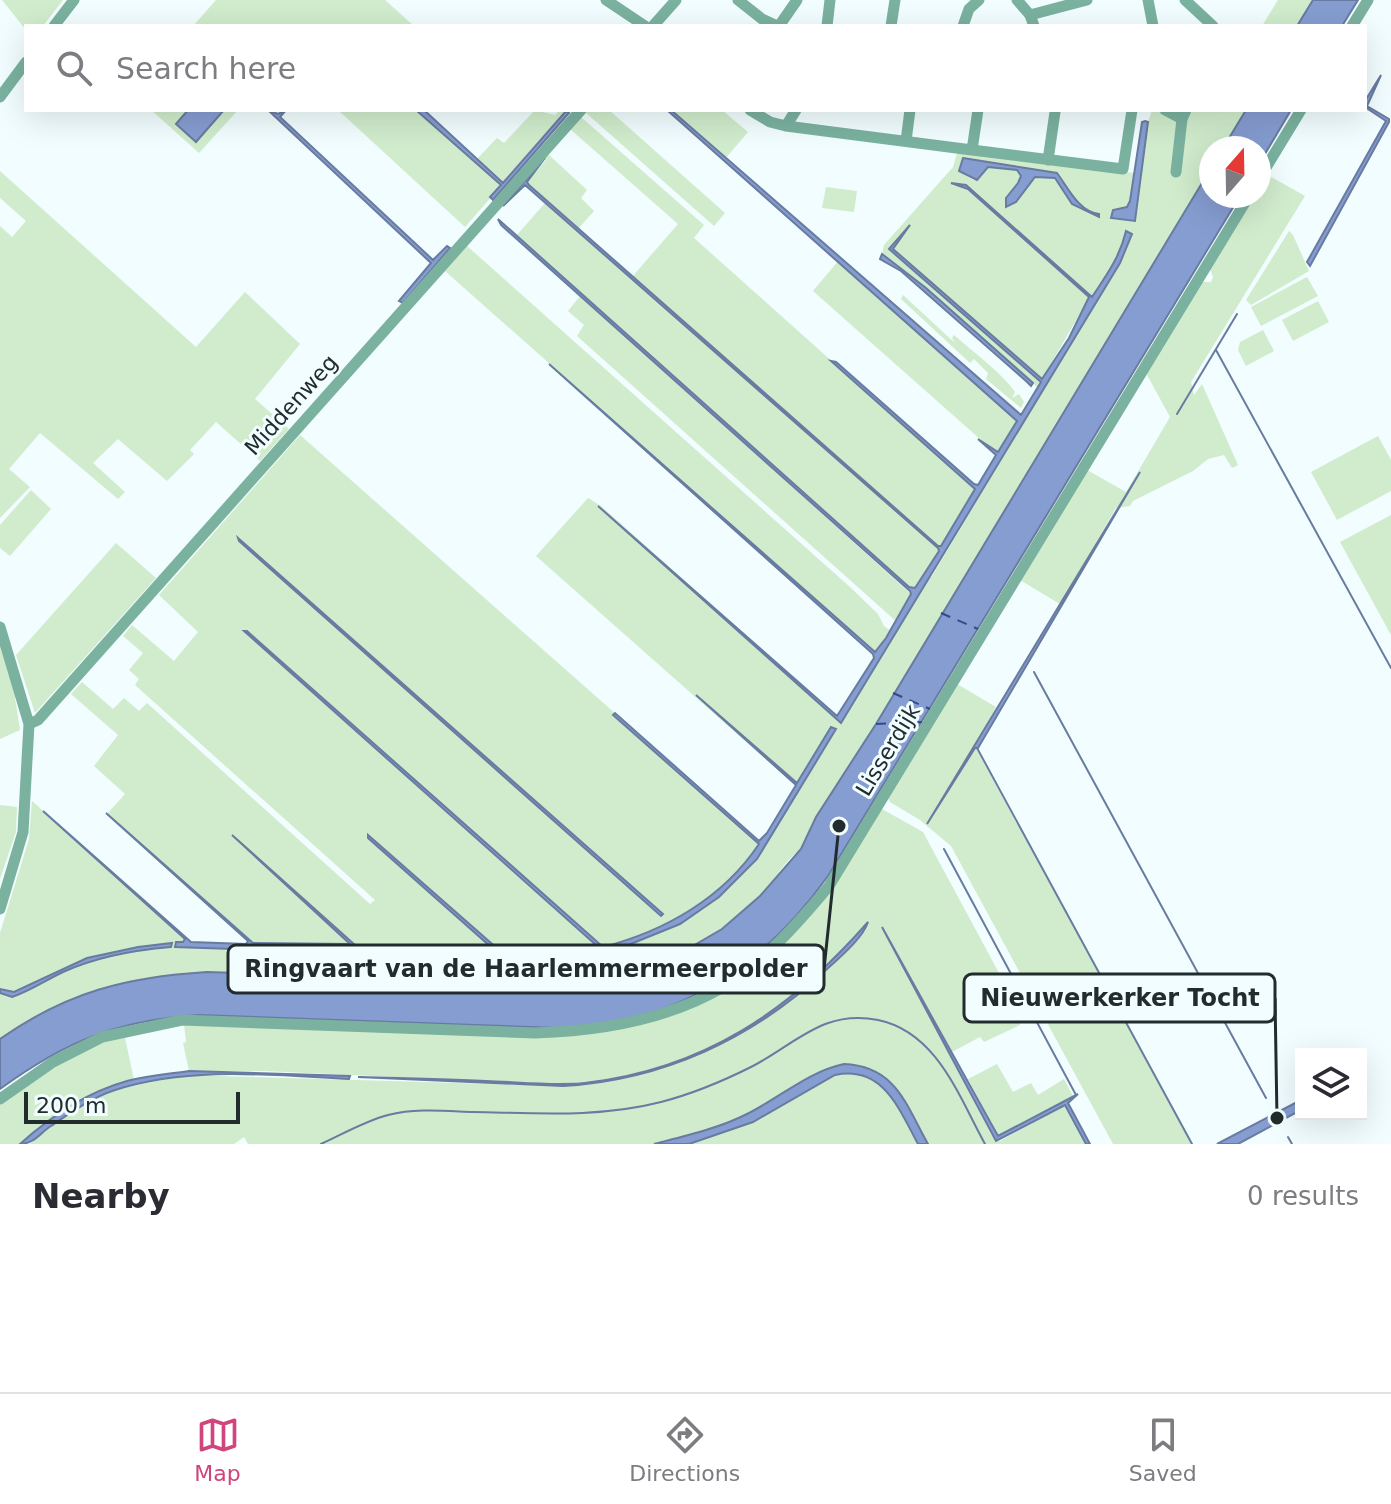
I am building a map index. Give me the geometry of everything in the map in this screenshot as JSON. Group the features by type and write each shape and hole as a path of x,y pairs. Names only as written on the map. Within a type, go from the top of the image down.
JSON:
{"street":[{"path":"56,24 74,0"},
{"path":"606,0 642,24"},
{"path":"655,24 676,0"},
{"path":"738,0 773,24"},
{"path":"779,24 797,0"},
{"path":"827,24 830,0"},
{"path":"891,24 895,0"},
{"path":"964,24 969,9 979,0"},
{"path":"1017,0 1032,20 1087,0"},
{"path":"1148,0 1153,24"},
{"path":"1185,0 1211,24"},
{"path":"1353,24 1368,0"},
{"path":"0,97 24,65"},
{"name":"Middenweg","path":"29,724 38,720 79,675 579,112"},
{"path":"753,112 770,122 786,126 1123,169 1132,112"},
{"path":"786,126 795,112"},
{"path":"906,141 910,112"},
{"path":"972,150 978,112"},
{"path":"1048,160 1055,112"},
{"path":"1271,159 1300,112"},
{"path":"1176,172 1184,114"},
{"name":"Lisserdijk","path":"0,1099 53,1062 102,1037 182,1020 535,1033 582,1031 634,1021 683,1005 724,986 773,948 805,915 835,876 1242,208"},
{"path":"0,627 29,724 23,832 0,909"}],"green space":[{"path":"2,0 63,0 45,24 24,24 24,28"},
{"path":"216,0 385,0 412,24 195,24"},
{"path":"1278,0 1313,0 1298,24 1263,24"},
{"path":"153,112 186,112 177,124 196,142 222,112 236,112 199,153"},
{"path":"340,112 418,112 502,185 465,227"},
{"path":"533,112 565,113 503,183 477,159 497,138 504,143"},
{"path":"585,112 611,112 725,213 714,226"},
{"path":"671,112 724,112 748,132 725,159"},
{"path":"1151,112 1245,112 1230,136 1199,136 1199,187 801,849 740,915 696,945 672,957 596,979 568,983 255,973 169,975 127,982 85,994 43,1013 0,1039 0,993 12,997 63,971 14,992 0,989 0,933 29,839 32,801 193,944 254,946 107,814 125,794 94,766 118,735 71,694 82,682 113,709 124,698 139,711 147,703 370,904 375,900 135,685 139,679 129,670 143,653 123,636 132,625 174,661 198,632 159,595 300,435 762,843 796,786 536,556 588,498 601,506 839,718 878,655 445,271 467,246 850,587 892,632 898,623 577,336 584,325 568,311 580,296 911,594 932,576 1078,328 1120,263 1126,232 1116,258 1092,297 967,185 959,183 952,186 963,185 968,189 1089,298 1042,379 892,248 910,226 890,250 1042,383 1038,388 926,288 882,254 884,245 953,167 958,150 1134,173 1127,207 1113,211 1111,217 1134,221","holes":["963,158 1057,173 1077,201 1092,213 1072,204 1055,178 1035,177 1016,202 1006,198 1019,183 1021,176 1017,170 988,167 973,180 959,171"]},
{"path":"581,117 704,225 694,238 975,489 942,546 938,546 835,456 938,548 915,588 909,587 517,235 545,203 646,290 632,277 678,224 570,129"},
{"path":"549,155 587,190 581,198 594,211 578,229 527,182 546,160 542,156"},
{"path":"0,171 196,347 245,292 300,344 255,399 289,429 260,461 216,422 190,450 194,454 167,481 118,439 93,463 125,492 118,499 40,433 9,469 30,487 0,518 0,226 12,237 26,221 0,198"},
{"path":"1271,177 1305,196 1191,382 1194,395 1202,384 1238,465 1232,468 1224,455 1208,459 1193,471 1133,501 1130,506 1116,508 1060,604 1020,580 1087,470 1126,492 1170,417 1146,373 1201,282 1211,282 1210,268 1248,208 1271,208"},
{"path":"826,187 857,191 854,212 822,208"},
{"path":"1289,231 1309,271 1251,305 1246,300"},
{"path":"839,260 1018,421 998,455 813,291"},
{"path":"1307,277 1318,296 1261,326 1251,307"},
{"path":"903,295 955,343 954,335 995,370 1015,392 1012,398 1019,394 1024,402 1021,408 986,379 988,373 974,359 970,363 901,299"},
{"path":"1318,301 1329,322 1293,341 1282,320"},
{"path":"1263,330 1274,351 1246,366 1238,350 1240,342"},
{"path":"1378,436 1391,460 1391,491 1337,520 1311,472"},
{"path":"31,490 51,509 10,556 0,548 0,525"},
{"path":"1391,515 1391,635 1340,542"},
{"path":"116,543 156,578 35,713 16,655"},
{"path":"0,647 14,691 20,730 0,739"},
{"path":"957,684 996,707 975,747 1192,1144 1113,1144 951,846 920,820 890,802 888,798"},
{"path":"0,805 17,807 16,832 0,879"},
{"path":"882,809 923,832 1019,1010 1020,1025 984,1042 980,1037 952,1052 882,928 991,1134 996,1141 1000,1141 1065,1105 1086,1144 928,1144 892,1082 834,1066 746,1114 692,1135 654,1144 248,1144 244,1137 234,1144 29,1144 65,1116 111,1091 184,1075 563,1086 623,1078 680,1061 616,1077 550,1084 264,1071 189,1071 183,1043 186,1042 184,1024 511,1033 668,1013 771,954"},
{"path":"124,1033 134,1080 41,1125 20,1144 0,1144 0,1101 57,1061"},
{"path":"997,1064 1013,1092 1031,1083 1038,1095 1064,1079 1073,1096 999,1137 968,1079"},
{"path":"835,1075 859,1075 882,1087 918,1144 689,1144 753,1122"}],"water":[{"path":"1313,0 1358,0 1343,24 1298,24"},
{"path":"1381,75 1367,106 1367,98"},
{"path":"1367,106 1389,119 1389,122 1310,266 1307,262 1386,121"},
{"path":"186,112 222,112 196,142 176,124"},
{"path":"270,112 284,112 280,117 433,260 447,246 450,248 403,303 399,301 431,263"},
{"path":"418,112 426,112 503,183 565,112 569,113 493,200 490,197 501,185"},
{"path":"669,112 673,112 1021,415 1041,382 889,249 910,225 893,249 1042,379 1069,338 1089,297 968,189 951,183 966,185 1092,297 1116,258 1126,231 1132,234 1120,263 841,723 598,506 837,716 874,658 873,654 549,364 875,652 886,638 910,591 501,225 498,219 909,587 915,588 938,548 525,185 503,206 545,158 527,182 529,185 938,546 941,546 975,489 831,361 836,362 974,484 978,485 996,455 978,439 998,452 1017,421"},
{"path":"1245,112 1290,112 1271,144 1271,136 1230,136"},
{"path":"1142,122 1148,122 1135,221 1111,218 1113,210 1127,207 1130,201"},
{"path":"963,158 1057,173 1080,204 1099,214 1099,217 1072,204 1055,178 1035,177 1016,202 1006,207 1006,198 1021,176 1017,170 988,167 977,180 959,171"},
{"path":"1199,188 1199,208 1233,208 828,876 785,927 736,970 679,1003 647,1014 614,1022 558,1028 199,1015 143,1022 117,1028 70,1046 0,1089 0,1039 49,1009 124,983 207,972 568,983 613,977 672,958 722,929 760,896 801,849 816,817 876,724"},
{"path":"882,254 926,288 1033,383 1031,386 901,271 880,259"},
{"path":"1140,472 978,748 975,748 927,824"},
{"path":"238,538 663,914 661,916"},
{"path":"244,631 603,947 648,932 691,910 728,881 759,844 613,715 615,713 759,841 796,785 696,695 797,783 831,727 836,729 757,859 719,897 680,924 616,950 596,955 505,958 175,947 176,942 185,939 43,811 191,942 246,944 248,941 106,813 253,943 350,944 232,835 355,945 492,948 368,835 499,950 544,952 596,945"},
{"path":"868,922 861,935 843,954 767,1017 736,1036 704,1052 671,1065 636,1075 600,1082 563,1086 358,1077 572,1084 627,1076 668,1065 742,1031 776,1008 839,954"},
{"path":"882,927 998,1136 1078,1094 1068,1103 1090,1144 1086,1144 1065,1105 996,1141"},
{"path":"172,943 171,947 130,952 89,962 12,997 0,993 0,989 14,992 87,958"},
{"path":"844,1064 862,1066 888,1080 905,1102 928,1144 918,1144 896,1104 877,1083 852,1074 835,1075 753,1122 689,1144 654,1144 738,1118 807,1078"},
{"path":"189,1071 350,1076 349,1079 231,1074 144,1082 98,1097 33,1140 20,1144 57,1115 98,1092 135,1079"},
{"path":"1295,1103 1295,1113 1238,1144 1217,1144"}],"waterway":[{"path":"1177,414 1237,314"},
{"path":"1216,350 1391,668"},
{"path":"1034,672 1266,1098"},
{"path":"977,748 1192,1144"},
{"path":"944,849 1076,1095"},
{"path":"321,1144 371,1121 409,1111 567,1113 614,1110 661,1102 740,1072 826,1024 859,1018 898,1027 931,1052 955,1087 985,1144"},
{"path":"1288,1137 1292,1144"}],"ferry route":[{"path":"941,613 978,629"},
{"path":"893,693 930,709"},
{"path":"876,724 922,722"}],"place":[{"name":"Ringvaart van de Haarlemmermeerpolder","path":"839,826"},
{"name":"Nieuwerkerker Tocht","path":"1277,1118"}]}
